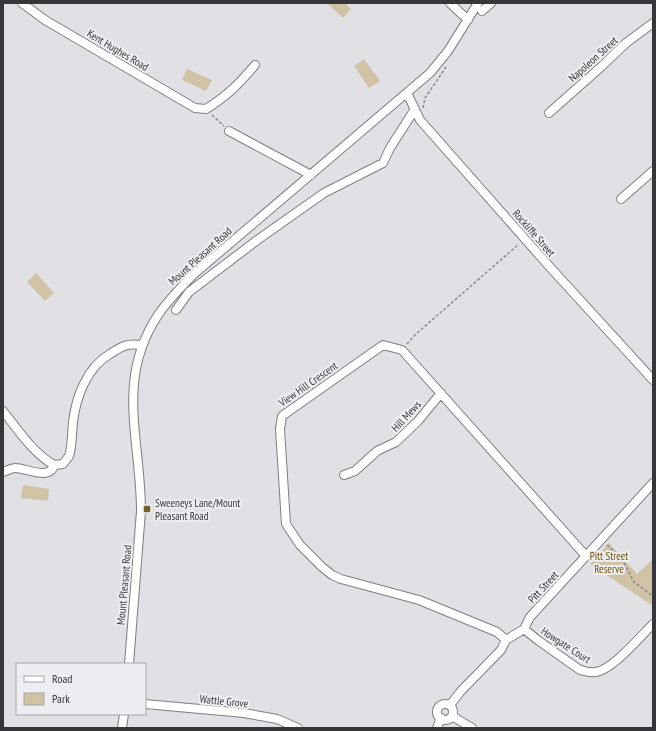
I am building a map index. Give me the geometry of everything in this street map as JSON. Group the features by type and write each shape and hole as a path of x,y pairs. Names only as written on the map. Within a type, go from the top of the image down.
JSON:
{"street":[{"name":"Kent Hughes Road","path":"22,3 45,20 161,89 195,108 206,109"},
{"path":"450,3 468,20"},
{"name":"Mount Pleasant Road","path":"129,663 141,511 133,396 134,377 142,345 158,314 175,293 194,274 430,73 448,51 478,3"},
{"path":"482,11 491,3"},
{"name":"Napoleon Street","path":"549,113 626,43 653,23"},
{"path":"206,109 238,86 255,65"},
{"name":"Rockliffe Street","path":"407,94 420,120 603,327 653,380"},
{"path":"176,310 189,292 256,241 324,193 383,163 390,148 415,108"},
{"path":"230,131 310,175"},
{"path":"621,199 653,171"},
{"path":"3,411 32,448 54,466 63,464 69,456 74,415 80,393 90,373 107,356 118,349 129,344 142,345"},
{"name":"View Hill Crescent","path":"402,350 383,345 282,416 280,429 286,524 300,545 332,575 419,600 497,632 506,640"},
{"path":"402,350 586,556"},
{"name":"Hill Mews","path":"344,475 355,471 377,451 396,442 418,421 441,393"},
{"path":"3,472 14,468 44,474 53,470 54,466"},
{"name":"Pitt Street","path":"450,705 461,691 501,650 506,640 524,629 530,617 653,483"},
{"name":"Howgate Court","path":"524,629 580,670 596,672 613,664 653,624"},
{"name":"Wattle Grove","path":"146,704 278,719 298,728"},
{"path":"441,718 438,713 439,707 444,704 450,705 453,710 452,716"},
{"path":"122,728 124,715"},
{"path":"441,718 447,719 452,716"},
{"path":"452,716 472,728"},
{"path":"437,728 441,718"}],"path":[{"path":"420,120 425,98 448,64"},
{"path":"206,109 230,131"},
{"path":"402,350 416,334 525,238"},
{"path":"601,539 622,559 634,582 653,596"}],"green space":[{"path":"327,3 345,3 351,9 343,18"},
{"path":"364,59 380,81 369,88 354,66"},
{"path":"187,69 212,80 206,91 182,80"},
{"path":"36,273 54,293 45,301 27,282"},
{"path":"23,485 49,489 48,501 21,498"},
{"name":"Pitt Street Reserve","path":"609,543 637,574 652,560 653,606 590,564"}],"place":[{"name":"Sweeneys Lane/Mount Pleasant Road","path":"147,509"}]}
